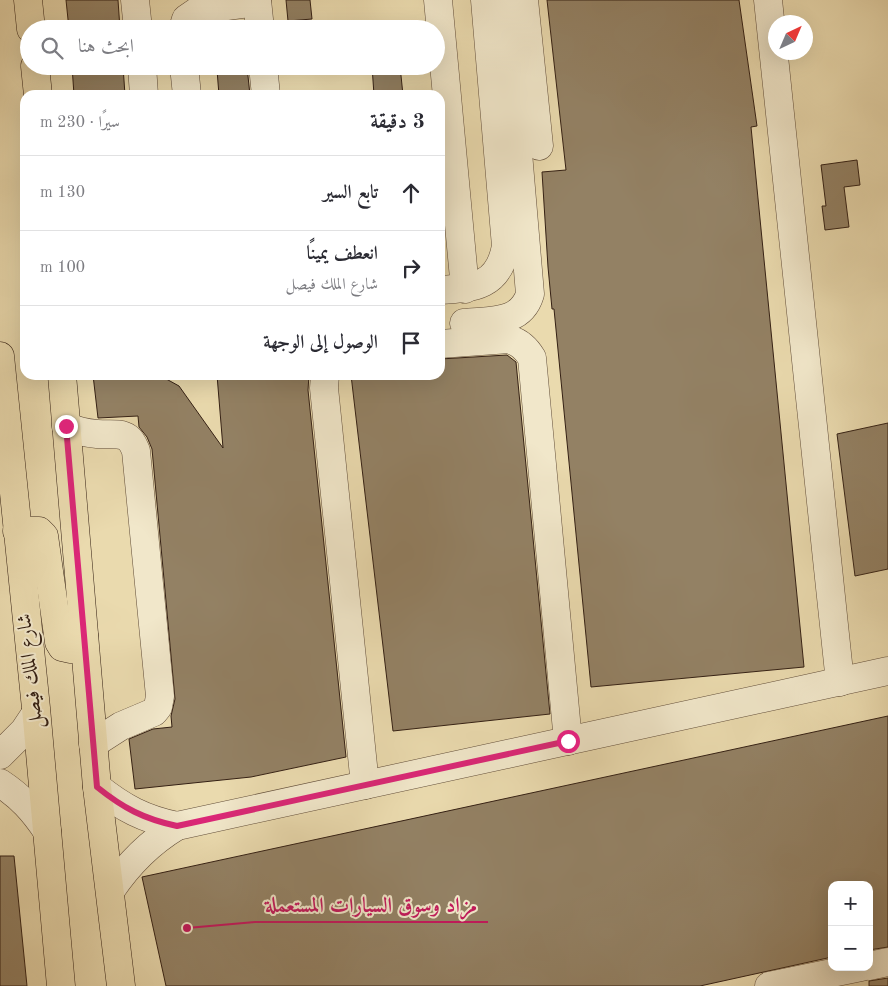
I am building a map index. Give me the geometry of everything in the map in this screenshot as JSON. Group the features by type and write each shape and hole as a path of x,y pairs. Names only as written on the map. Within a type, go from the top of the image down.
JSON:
{"main road":[{"path":"28,0 30,20"},
{"path":"36,75 37,90"},
{"name":"شارع الملك فيصل","path":"0,356 9,532 36,713 61,986"},
{"path":"62,380 97,787 111,890 121,986"},
{"path":"9,532 39,531 44,536 62,647 71,648 84,636"}],"street":[{"path":"135,0 137,20"},
{"path":"438,0 439,20"},
{"path":"445,145 452,290 477,286 489,280 498,271 504,259 506,246 485,0"},
{"path":"445,325 512,317 523,309 530,294 505,0"},
{"path":"524,0 539,146"},
{"path":"768,0 840,682"},
{"path":"186,20 199,10 257,1 259,20"},
{"path":"143,75 144,90"},
{"path":"185,75 186,90"},
{"path":"264,75 265,90"},
{"path":"442,75 442,90"},
{"path":"445,344 509,339 527,349 532,358 568,741"},
{"path":"325,380 364,785"},
{"path":"66,426 76,431 122,435 134,444 160,696 158,708 154,712 121,726 94,744"},
{"path":"111,890 124,870 139,853 157,838 177,826 888,671"},
{"path":"0,755 24,731 36,713"},
{"path":"0,783 18,794 34,812 46,832"},
{"path":"97,787 114,802 134,813 155,821 177,826"},
{"path":"873,965 888,962"},
{"path":"770,986 842,971"}],"building":[{"path":"66,0 118,0 119,20 68,20"},
{"path":"286,0 310,0 312,19 288,20"},
{"path":"547,0 739,0 757,126 751,127 804,667 591,687 554,309 552,309 548,267 542,172 566,170"},
{"path":"73,75 124,75 125,90 74,90"},
{"path":"217,75 248,75 249,90 219,90"},
{"path":"373,75 401,75 402,90 374,90"},
{"path":"857,160 860,185 844,187 849,227 825,230 822,206 826,206 821,165"},
{"path":"507,355 516,362 550,714 393,731 352,380 445,380 445,359"},
{"path":"94,380 168,380 179,386 223,448 217,380 309,380 308,390 346,757 251,777 135,789 129,739 153,729 172,727 171,716 175,699 152,449 147,437 139,427 138,416 98,418"},
{"path":"888,423 888,569 855,576 837,434"},
{"path":"888,716 888,947 873,949 873,881 828,881 828,958 700,986 166,986 142,877"},
{"path":"0,856 14,856 27,986 0,986"},
{"path":"888,978 888,986 869,986 869,981"}],"place":[{"name":"مزاد وسوق السيارات المستعملة","path":"187,928"}],"route":[{"path":"66,426 97,787 114,802 134,813 155,821 177,826 568,741"}]}
